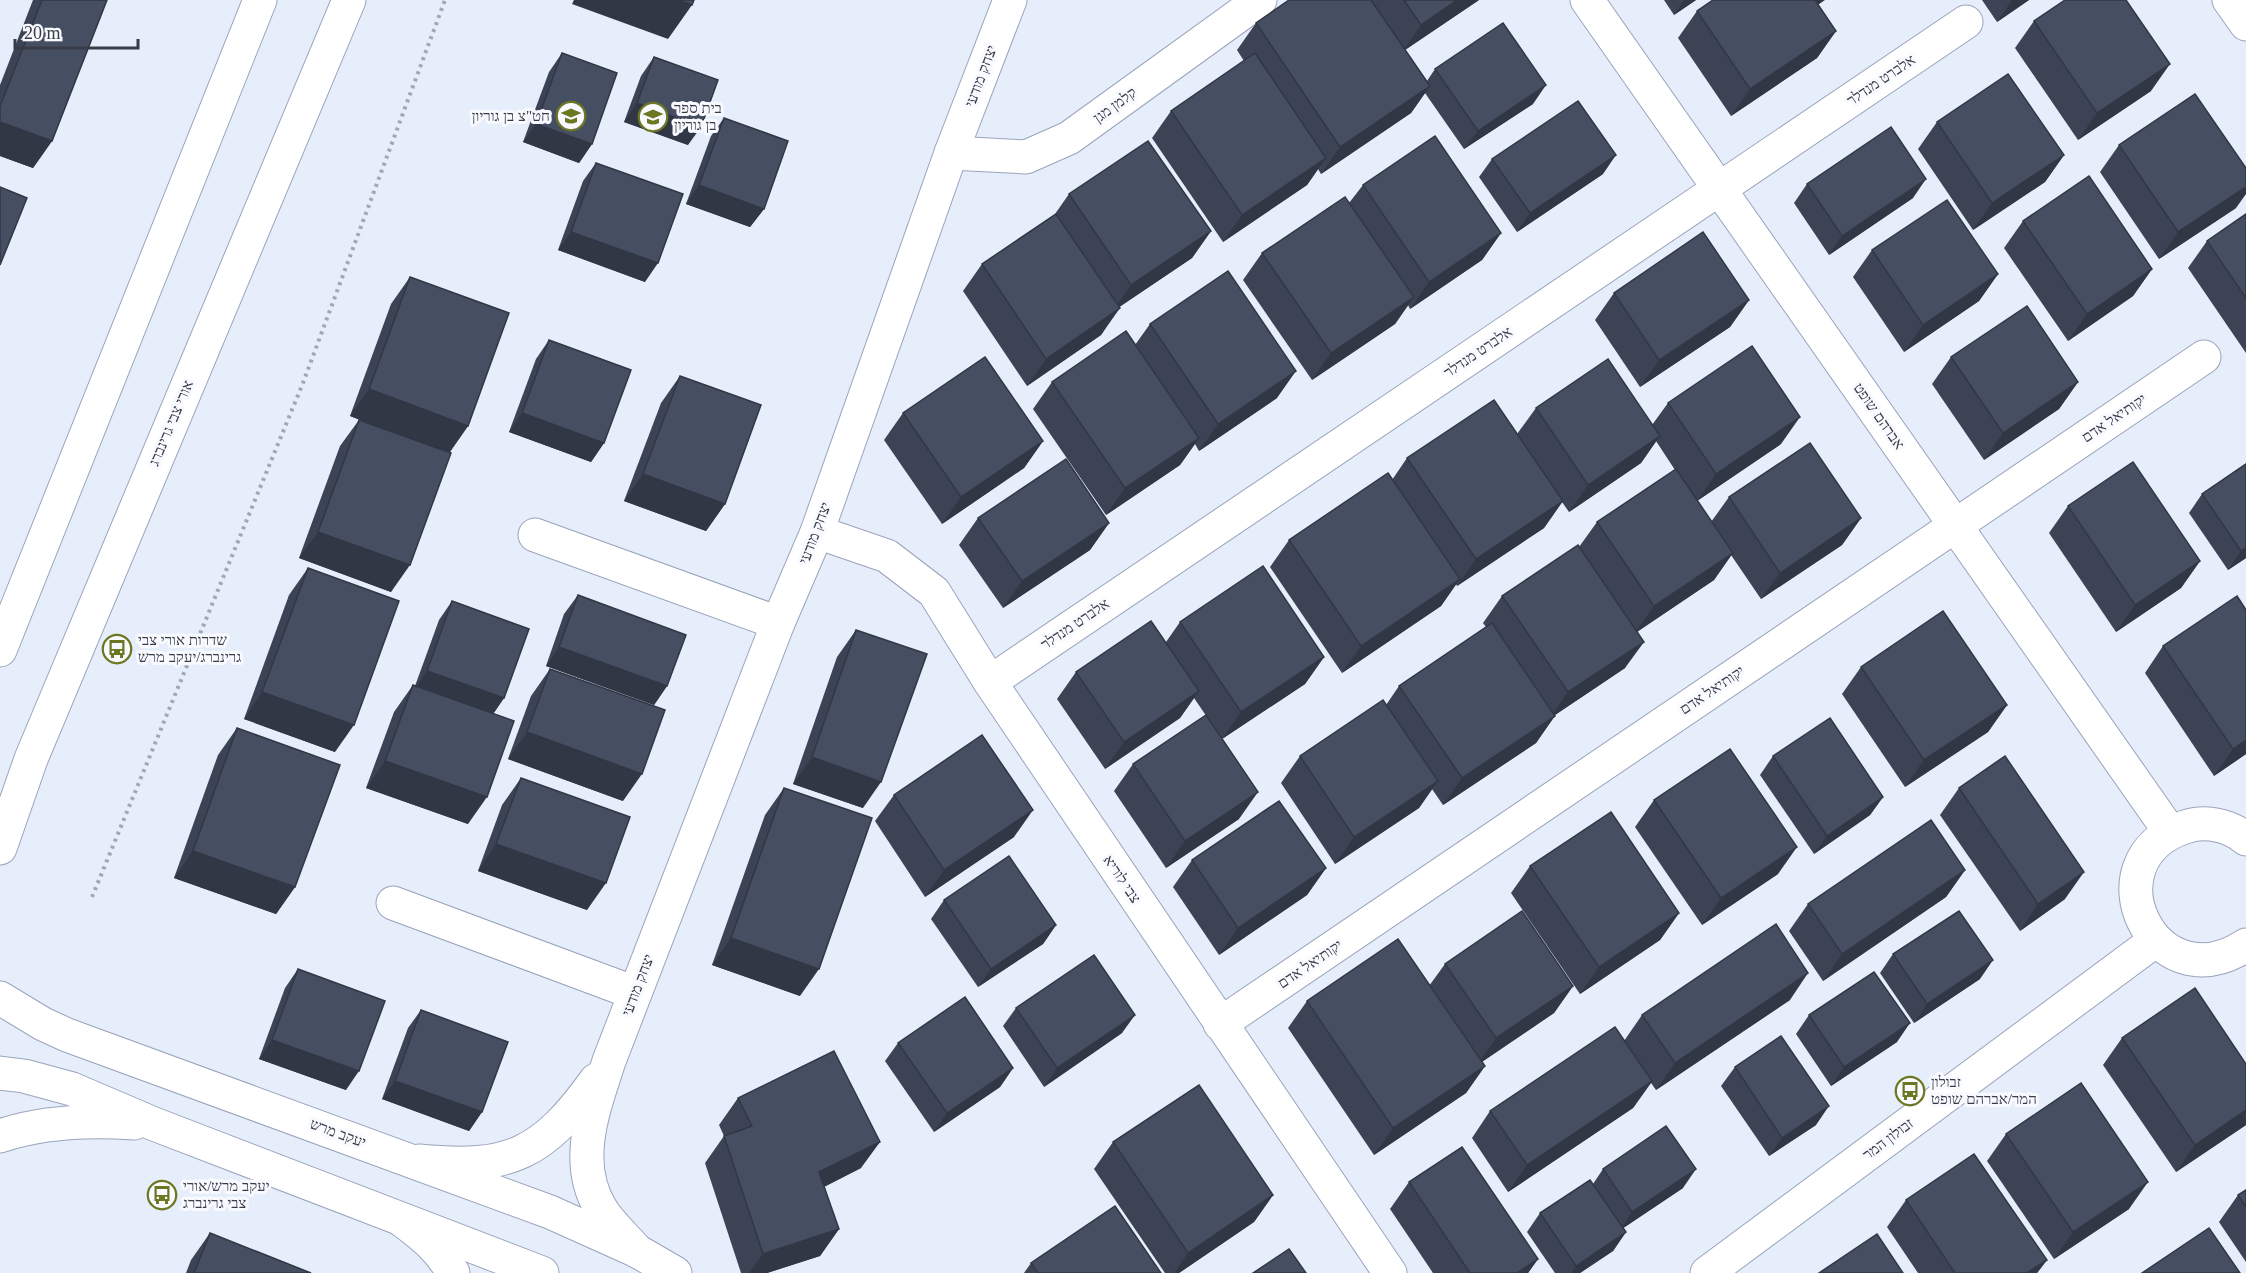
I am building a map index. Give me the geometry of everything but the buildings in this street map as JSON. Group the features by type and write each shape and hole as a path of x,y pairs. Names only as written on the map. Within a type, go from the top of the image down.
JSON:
{"street":[{"path":"0,651 260,0"},
{"name":"אורי צבי גרינברג","path":"0,848 31,759 349,0"},
{"name":"יצחק מודעי","path":"637,1251 601,1209 589,1184 586,1152 588,1131 609,1061 778,623 817,532 951,153 1010,0"},
{"name":"קלמן מגן","path":"951,153 1026,157 1069,138 1260,0"},
{"name":"אברהם שופט","path":"1587,0 2170,832"},
{"path":"2229,0 2246,24"},
{"name":"אלברט מנדלר","path":"990,682 1966,22"},
{"name":"יקותיאל אדם","path":"1220,1024 2204,357"},
{"name":"צבי לוריא","path":"817,532 887,556 933,592 990,682 1390,1273"},
{"path":"535,535 778,623"},
{"path":"2246,838 2237,832 2231,821 2193,824 2170,832 2154,845 2142,862 2136,882 2136,903 2143,923 2156,940 2173,953 2193,959 2214,959 2234,953 2246,945"},
{"path":"393,903 635,993"},
{"name":"זבולון המר","path":"1707,1273 2156,940"},
{"name":"יעקב מרש","path":"0,998 43,1024 67,1035 550,1212 637,1251 675,1273"},
{"name":"יצחק מודעי","path":"412,1160 447,1164 478,1163 505,1159 530,1149 573,1112 609,1061"},
{"path":"0,1073 24,1076 72,1089 154,1124 542,1273"},
{"path":"0,1136 68,1123 110,1121 154,1124"},
{"path":"400,1218 422,1235 444,1257 453,1273"}],"path":[{"path":"92,897 303,383 445,0"}],"place":[{"name":"חט\"צ בן גוריון","path":"571,116"},
{"name":"בית ספר בן גוריון","path":"653,117"},
{"name":"שדרות אורי צבי גרינברג/יעקב מרש","path":"117,649"},
{"name":"זבולון המר/אברהם שופט","path":"1910,1091"},
{"name":"יעקב מרש/אורי צבי גרינברג","path":"162,1195"}]}
